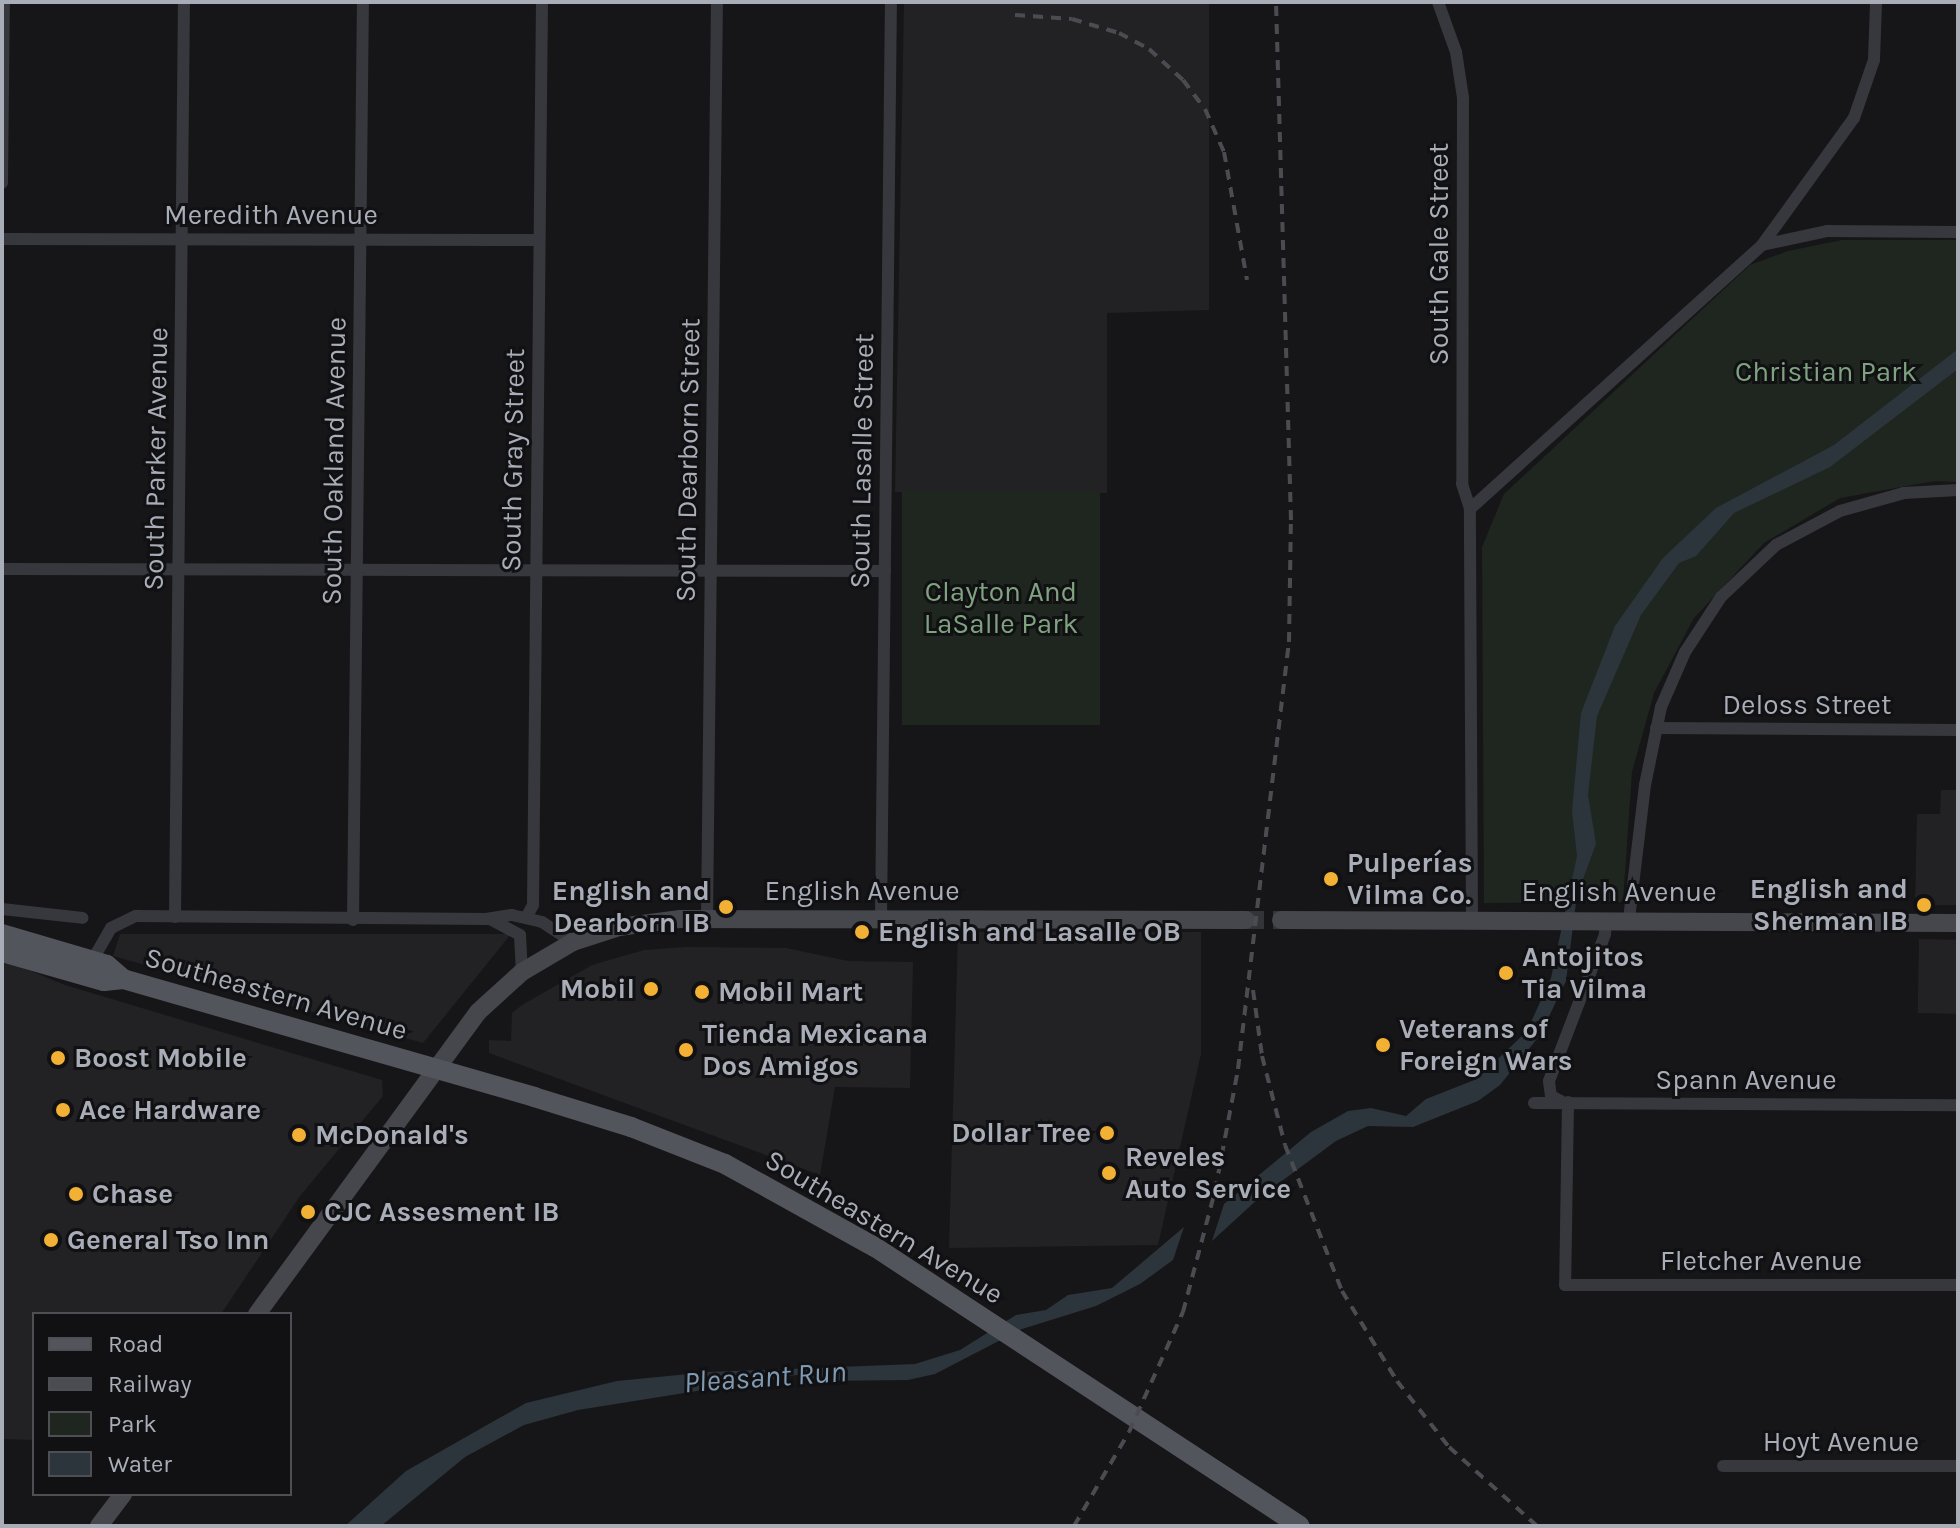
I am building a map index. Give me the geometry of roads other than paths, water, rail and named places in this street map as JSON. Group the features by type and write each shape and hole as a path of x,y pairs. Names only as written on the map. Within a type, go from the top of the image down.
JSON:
{"main road":[{"name":"English Avenue","path":"258,1312 478,1012 522,972 573,942 644,922 707,919 1246,920"},
{"name":"English Avenue","path":"1281,920 1629,919 1958,923"},
{"name":"Southeastern Avenue","path":"2,934 92,961 123,979 631,1127 725,1164 824,1216 1300,1526"},
{"name":"Southeastern Avenue","path":"2,952 104,981 123,979"},
{"path":"99,1526 122,1496"}],"street":[{"path":"2,183 4,2"},
{"name":"South Parker Avenue","path":"175,917 184,2"},
{"name":"South Oakland Avenue","path":"353,920 363,2"},
{"name":"South Gray Street","path":"527,916 533,906 542,2"},
{"name":"South Dearborn Street","path":"707,919 717,2"},
{"name":"South Lasalle Street","path":"881,920 891,2"},
{"name":"South Gale Street","path":"1438,2 1456,52 1463,98 1462,484 1470,509 1472,920"},
{"path":"1470,509 1762,245 1854,118 1874,60 1876,2"},
{"path":"1762,245 1827,231 1958,232"},
{"name":"Meredith Avenue","path":"2,239 539,240"},
{"path":"1629,919 1656,728 1675,671 1704,619 1732,585 1776,545 1825,518 1872,500 1958,490"},
{"path":"2,569 885,571"},
{"name":"Deloss Street","path":"1656,728 1958,730"},
{"path":"2,909 83,918"},
{"path":"92,961 118,922 136,916 353,920 527,916 573,942"},
{"path":"490,919 520,935 522,972"},
{"path":"1568,1102 1551,1096 1548,1086 1605,934 1600,919"},
{"name":"Fletcher Avenue","path":"1568,1102 1565,1285 1958,1285"},
{"name":"Spann Avenue","path":"1534,1103 1958,1105"},
{"name":"Hoyt Avenue","path":"1723,1466 1958,1466"}],"water":[{"path":"1958,349 1958,369 1830,467 1734,513 1696,556 1679,563 1641,615 1597,716 1588,795 1596,844 1577,895 1566,981 1540,1035 1500,1085 1478,1101 1413,1127 1368,1126 1336,1141 1259,1198 1212,1241 1224,1204 1311,1132 1348,1111 1371,1108 1406,1116 1426,1099 1477,1079 1527,1031 1551,978 1577,856 1572,811 1581,713 1615,626 1663,558 1716,508 1834,445"},
{"name":"Pleasant Run","path":"1184,1227 1173,1260 1140,1284 1096,1306 1022,1329 935,1374 908,1380 819,1381 803,1374 578,1410 524,1425 465,1457 381,1526 345,1526 406,1471 526,1403 617,1381 709,1372 915,1364 960,1350 1016,1315 1046,1310 1068,1295 1112,1288"}],"tunnel":[{"path":"1246,920 1281,920"}],"railway":[{"path":"1074,1526 1129,1432 1183,1312 1215,1191 1238,1069 1289,642 1291,520 1276,2"},
{"path":"1015,15 1072,19 1119,33 1149,49 1183,80 1205,109 1224,152 1247,280"},
{"path":"1253,990 1262,1056 1285,1145 1342,1291 1397,1381 1449,1447 1537,1526"}],"place":[{"name":"Pulperías Vilma Co.","path":"1331,879"},
{"name":"English and Sherman IB","path":"1924,905"},
{"name":"English and Dearborn IB","path":"726,907"},
{"name":"English and Lasalle OB","path":"862,932"},
{"name":"Antojitos Tia Vilma","path":"1506,973"},
{"name":"Mobil","path":"651,989"},
{"name":"Mobil Mart","path":"702,992"},
{"name":"Veterans of Foreign Wars","path":"1383,1045"},
{"name":"Tienda Mexicana Dos Amigos","path":"686,1050"},
{"name":"Boost Mobile","path":"58,1058"},
{"name":"Ace Hardware","path":"63,1110"},
{"name":"Dollar Tree","path":"1107,1133"},
{"name":"McDonald's","path":"299,1135"},
{"name":"Reveles Auto Service","path":"1109,1173"},
{"name":"Chase","path":"76,1194"},
{"name":"CJC Assesment IB","path":"308,1212"},
{"name":"General Tso Inn","path":"51,1240"}],"park label":[{"name":"Christian Park","path":"1826,372"},
{"name":"Clayton And LaSalle Park","path":"1001,608"}]}
